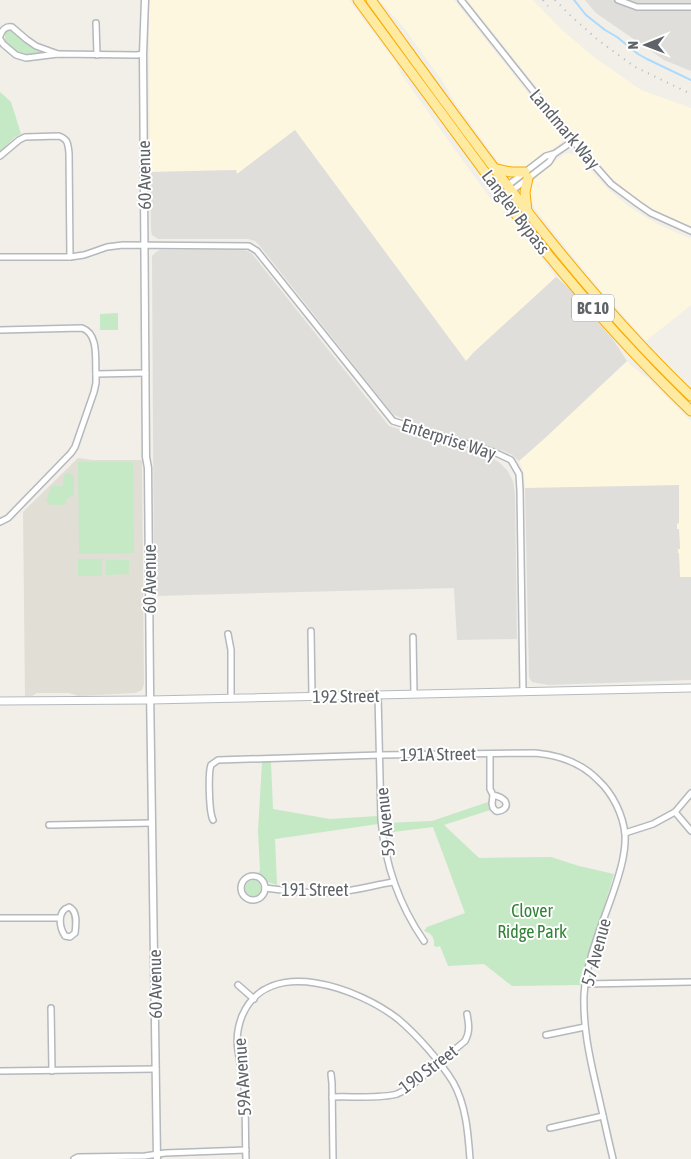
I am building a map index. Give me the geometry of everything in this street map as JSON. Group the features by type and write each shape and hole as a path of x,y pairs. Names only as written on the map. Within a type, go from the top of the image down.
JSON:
{"highway":[{"name":"Langley Bypass","path":"358,0 541,246 588,302 647,367 691,411"},
{"name":"Langley Bypass","path":"372,0 555,247 650,355 691,396"},
{"path":"496,169 527,175 525,192 527,211"}],"main road":[{"name":"192 Street","path":"0,702 691,688"}],"street":[{"name":"60 Avenue","path":"145,0 143,54 146,373 157,1156"},
{"name":"Landmark Way","path":"460,0 572,141 611,184 651,213 691,231"},
{"path":"618,0 637,7 691,7"},
{"path":"96,23 97,55"},
{"path":"58,54 36,46 12,27 4,29 0,38 3,44 18,57 26,58 58,54 143,54"},
{"path":"0,156 25,137 59,136 64,138 68,144 70,257"},
{"path":"502,195 527,175 549,162 554,154 572,141"},
{"path":"0,258 70,257 84,255 107,247 145,245"},
{"name":"Enterprise Way","path":"145,245 249,246 257,251 393,420 494,452 511,460 519,474 520,490 524,692"},
{"path":"0,330 82,328 88,330 94,342 96,374 94,392 75,447 8,518 0,522"},
{"path":"96,374 146,373"},
{"path":"311,630 312,696"},
{"path":"228,634 231,698"},
{"path":"413,637 414,694"},
{"name":"59 Avenue","path":"378,695 383,838 393,882 404,907 424,941"},
{"name":"191A Street","path":"213,820 211,812 210,771 211,765 218,760 542,753 566,759 597,778 616,803 624,834"},
{"path":"490,754 490,789 493,795"},
{"path":"624,834 653,824 675,812 691,793"},
{"path":"675,812 691,831"},
{"path":"49,825 152,823"},
{"name":"57 Avenue","path":"613,1159 588,1051 585,1027 585,984 588,967 619,873 624,834"},
{"name":"191 Street","path":"255,876 262,879 265,888 264,895 258,900 246,899 243,896 241,884 247,878 255,876"},
{"name":"191 Street","path":"265,888 304,892 336,892 393,882"},
{"path":"69,907 75,912 75,934 70,937 65,936 62,932 60,918 64,909 69,907"},
{"path":"0,918 60,918"},
{"path":"238,985 254,999 271,987 280,984 294,982 318,984 349,992 388,1012 406,1026 440,1063 453,1082 462,1103 470,1159"},
{"path":"585,984 691,982"},
{"name":"59A Avenue","path":"246,1159 244,1089 237,1034 245,1011 254,999"},
{"path":"51,1008 52,1070"},
{"name":"190 Street","path":"332,1097 398,1094 411,1086 465,1041 470,1027 467,1014"},
{"path":"546,1035 585,1027"},
{"path":"0,1071 156,1069"},
{"path":"331,1074 333,1159"},
{"path":"550,1128 603,1116"},
{"path":"74,1159 78,1157 157,1156 246,1150"}],"shaded area":[{"path":"150,0 349,0 396,63 401,74 492,201 496,200 498,202 556,277 473,353 467,362 295,130 237,174 236,170 150,172"},
{"path":"379,0 454,0 560,133 561,143 524,168 510,169 503,166 456,104 443,82 404,28"},
{"path":"467,0 533,0 561,29 595,58 641,90 691,108 691,227 644,204 610,176"},
{"path":"585,0 691,0 691,71 664,60 596,13"},
{"path":"295,130 466,361 556,277 571,290 614,341 627,361 519,461 504,451 394,415 255,241 248,239 158,239 152,235 150,172 236,170 237,174"},
{"path":"568,153 579,158 609,190 628,206 657,224 691,239 691,305 646,341 596,285 535,209 530,198 531,185 540,173"},
{"path":"237,249 248,251 253,255 389,426 492,458 507,470 513,481 515,494 517,639 457,640 454,588 154,596 152,256 160,250"},
{"path":"627,361 650,380 691,421 691,577 680,578 679,529 677,529 676,523 679,523 679,486 525,488 524,473 519,461"},
{"path":"78,458 93,460 142,460 144,684 142,690 136,693 78,696 69,693 37,693 32,696 25,696 23,512"},
{"path":"679,485 679,523 677,524 677,529 679,529 680,577 691,577 691,680 548,685 532,682 529,677 525,488"}],"green space":[{"path":"7,30 14,31 31,46 47,53 32,55 18,52 5,41 5,32"},
{"path":"0,92 11,102 21,134 0,151"},
{"path":"118,313 118,330 100,330 100,314"},
{"path":"78,462 133,462 134,553 79,554"},
{"path":"69,473 74,476 74,494 66,500 64,505 51,505 46,500 52,486 63,486 64,475"},
{"path":"78,559 102,559 102,576 78,576"},
{"path":"106,560 129,560 129,574 106,575"},
{"path":"262,762 271,762 273,809 330,819 378,816 378,824 275,839 277,885 268,882 258,874 260,870 258,831"},
{"name":"Clover Ridge Park","path":"488,802 490,810 444,825 479,858 551,857 614,874 587,956 581,985 512,986 484,964 448,966 440,946 434,946 432,936 424,931 427,927 465,913 433,827 385,833 384,823 432,821"},
{"path":"250,880 256,880 261,885 259,894 250,896 245,891 245,885"}],"waterway":[{"path":"574,0 586,15 638,54 691,80"}],"railway":[{"path":"543,0 548,6"},
{"path":"555,0 598,40 635,67 691,94"}]}
